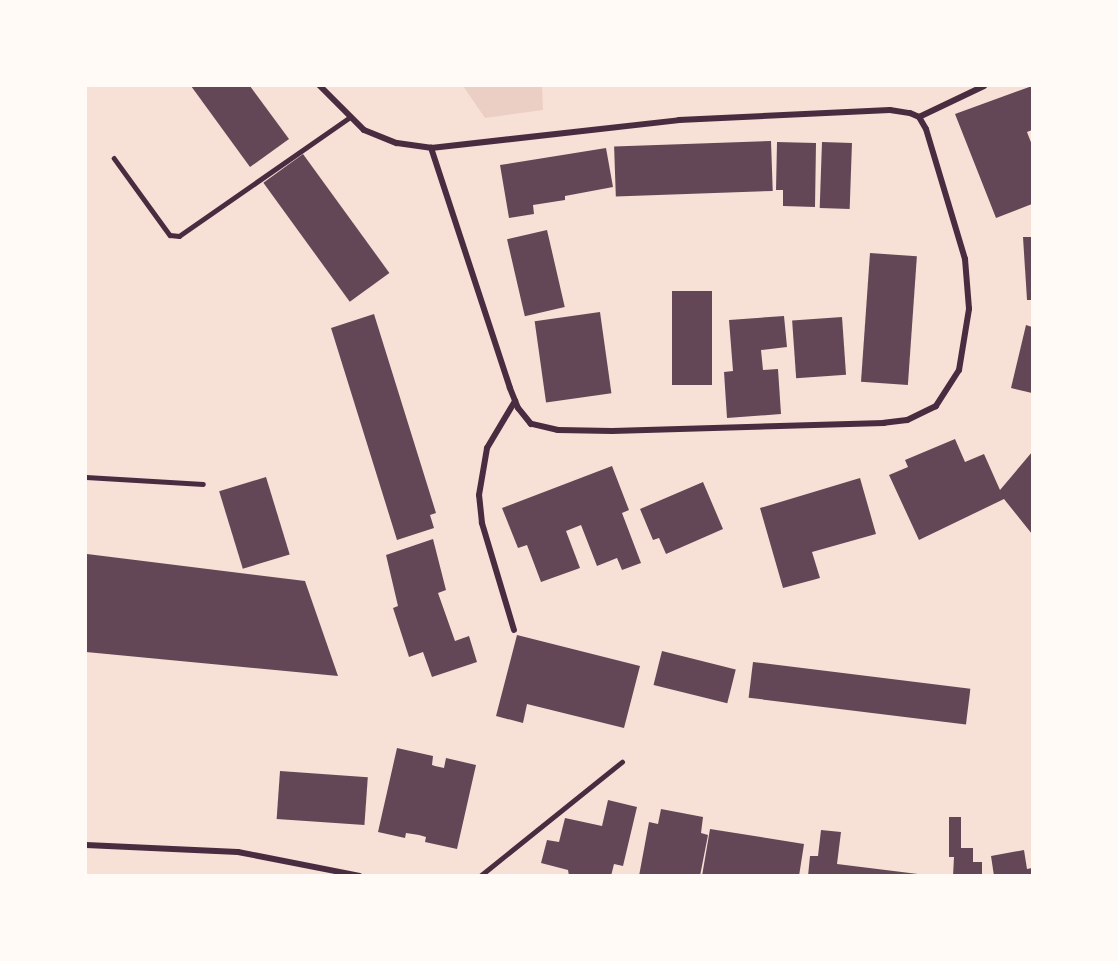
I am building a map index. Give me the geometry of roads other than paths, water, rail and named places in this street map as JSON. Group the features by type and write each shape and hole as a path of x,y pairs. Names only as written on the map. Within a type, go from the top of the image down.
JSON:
{"street":[{"path":"320,86 349,118 384,140 431,148 679,120 890,110 919,117 984,86"},
{"path":"431,148 515,401 526,419 540,427 612,431 838,427 907,420 936,406 959,370 969,294 954,211 919,117"},
{"path":"514,630 482,523 479,495 487,447 515,401"},
{"path":"86,845 238,852 360,876"},
{"path":"321,867 339,876"}],"lane":[{"path":"114,158 170,236 179,236 349,118"},
{"path":"86,477 203,484"},
{"path":"480,876 622,762"}]}
